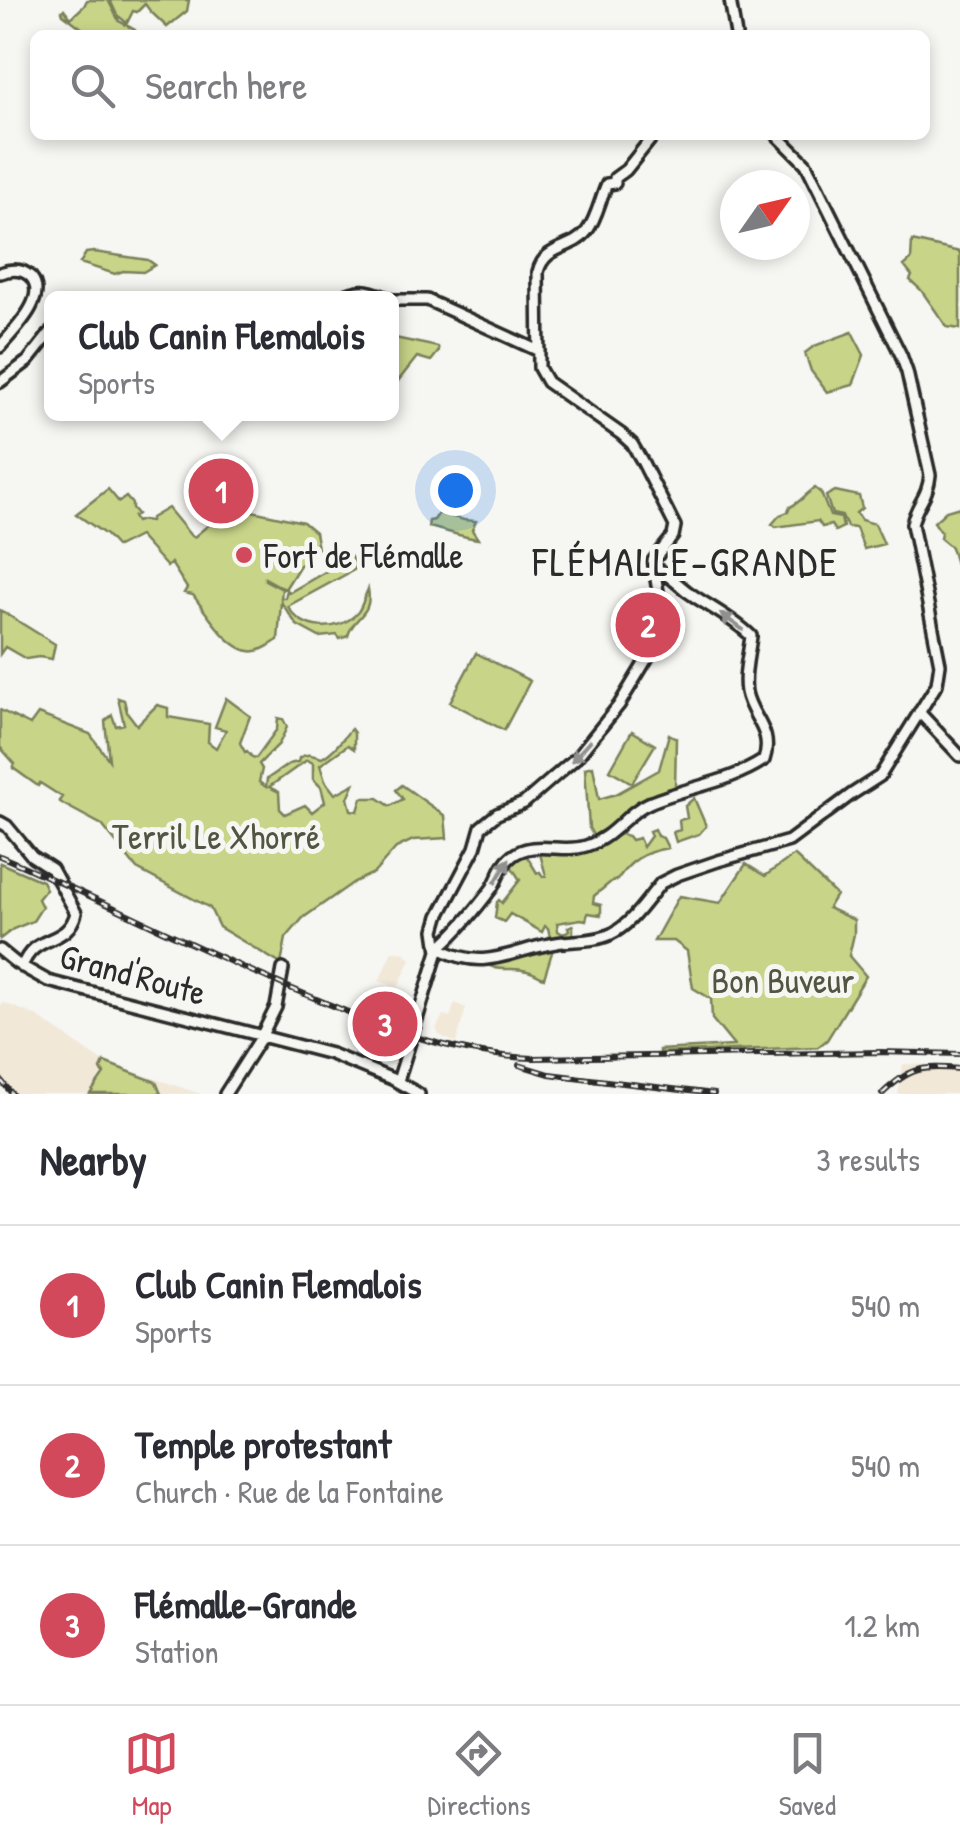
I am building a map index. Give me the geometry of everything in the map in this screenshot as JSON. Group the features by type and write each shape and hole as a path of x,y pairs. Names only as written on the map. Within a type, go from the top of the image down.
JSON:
{"street":[{"path":"730,0 735,30"},
{"path":"439,948 435,930 476,848 482,826 497,814 524,804 578,757 620,705 656,642 661,610 653,561 673,536 675,526 629,441 541,375 538,272 550,252 584,234 612,181 650,140"},
{"path":"439,948 464,959 507,957 551,944 610,935 661,883 788,842 880,776 937,684 940,669 912,524 928,491 930,475 907,372 806,164 782,140"},
{"path":"0,274 11,270 24,272 37,292 33,305 0,345"},
{"path":"399,299 427,300 539,351"},
{"path":"0,382 28,361 44,341"},
{"path":"398,1082 439,948 492,888 512,855 534,847 572,849 589,845 605,838 644,805 728,779 764,760 764,728 746,690 750,636 654,568"},
{"path":"918,712 960,756"},
{"path":"0,822 32,856 52,868 76,913 68,930 36,945 22,967"},
{"name":"Grand'Route","path":"0,950 48,982 331,1054 420,1094"},
{"path":"225,1094 276,1007 283,969"}],"shaded area":[{"path":"392,951 405,953 411,959 398,987 379,981"},
{"path":"4,1003 35,1015 104,1062 201,1094 14,1094 0,1078 0,1005"},
{"path":"455,1003 466,1008 456,1043 439,1035 436,1029 443,1015 450,1017"},
{"path":"903,1064 960,1066 960,1094 898,1094"}],"green space":[{"path":"87,0 108,0 119,21 135,30 84,30 62,11 71,18"},
{"path":"110,0 189,0 187,11 167,27 145,4 133,11 127,23 117,15"},
{"path":"912,241 960,252 960,329 947,327 910,280 912,276 904,266 911,260"},
{"path":"86,253 148,260 155,265 143,272 115,274 80,263"},
{"path":"852,332 864,355 853,385 827,392 811,371 805,353"},
{"path":"399,339 438,347 431,361 417,357 399,380"},
{"path":"238,476 240,499 226,502 204,517 192,498"},
{"path":"815,488 830,516 841,518 843,527 835,531 831,525 822,527 818,521 776,527 772,524 780,515"},
{"path":"108,489 119,502 126,497 132,504 136,522 150,521 168,508 194,537 234,507 303,522 315,532 318,549 300,565 285,589 265,580 282,589 281,598 285,598 287,590 290,592 351,557 354,570 288,606 301,621 320,627 350,619 358,612 368,589 368,605 348,636 340,639 337,635 319,637 297,625 281,602 278,640 256,651 238,647 220,631 193,595 184,593 187,588 171,563 167,567 139,536 117,547 76,514"},
{"path":"835,491 859,496 862,508 856,513 861,520 875,524 884,544 864,549 856,528 847,527 842,516 832,514 826,496"},
{"path":"960,507 960,572 951,547 940,538 941,532 934,522 946,511"},
{"path":"439,513 476,521 472,530 478,539 428,527"},
{"path":"0,610 55,644 52,659 26,659 5,647 0,654"},
{"path":"476,653 530,681 504,730 450,702"},
{"name":"Terril Le Xhorré","path":"118,698 124,700 137,725 157,705 168,708 168,717 209,724 208,742 216,748 226,730 215,727 226,698 250,716 240,743 245,752 256,758 277,729 278,718 283,719 287,727 279,744 259,764 259,782 266,787 267,779 299,758 327,755 351,729 354,749 348,745 320,765 335,794 354,784 348,798 351,810 358,811 362,798 378,798 390,806 403,799 396,790 402,785 445,816 447,838 413,840 396,848 374,873 354,882 303,918 286,938 281,964 219,927 210,908 137,869 102,825 63,804 59,801 62,797 13,768 15,764 0,747 0,710 30,725 38,714 90,734 109,760 105,721 112,715 116,726 124,724","holes":["307,760 313,763 313,779 321,787 325,802 312,812 305,805 285,814 280,809 279,792 269,787"]},
{"path":"632,731 655,745 632,783 610,770"},
{"path":"669,734 676,738 675,788 647,796 611,829 594,837 589,828 585,768 593,766 599,799 616,794 659,770"},
{"path":"694,798 706,826 699,834 676,842 673,832 680,830 679,820 687,818 685,806"},
{"path":"654,829 668,848 638,858 594,896 593,903 601,905 601,915 588,913 586,920 557,923 563,934 573,925 573,938 551,941 545,926 542,932 510,914 504,922 495,918 497,902 502,903 520,880 509,863 525,853 543,877 546,876 539,850 573,853 621,834 631,840 639,838 643,847 651,836 649,831"},
{"name":"Bon Buveur","path":"794,855 836,895 828,908 854,920 849,956 866,976 827,1040 818,1047 659,1053 734,1046 712,1019 711,999 693,988 687,951 674,941 654,941 679,896 720,903 746,864 765,876"},
{"path":"0,863 42,881 46,889 38,899 42,907 33,921 0,939"},
{"path":"554,946 544,978 521,969 494,968 482,961"},
{"path":"104,1062 156,1082 161,1094 90,1094 104,1074"}],"railway":[{"path":"0,856 334,1007 417,1037 475,1052 534,1058 960,1054"},
{"path":"519,1065 549,1074 714,1094"},
{"path":"882,1094 917,1070 960,1069"},
{"path":"0,1079 12,1094"}],"place":[{"name":"Club Canin Flemalois","path":"221,491"},
{"name":"Fort de Flémalle","path":"244,555"},
{"name":"Temple protestant","path":"648,625"},
{"name":"Flémalle-Grande","path":"385,1024"}],"district":[{"name":"FLÉMALLE-GRANDE","path":"686,561"}]}
